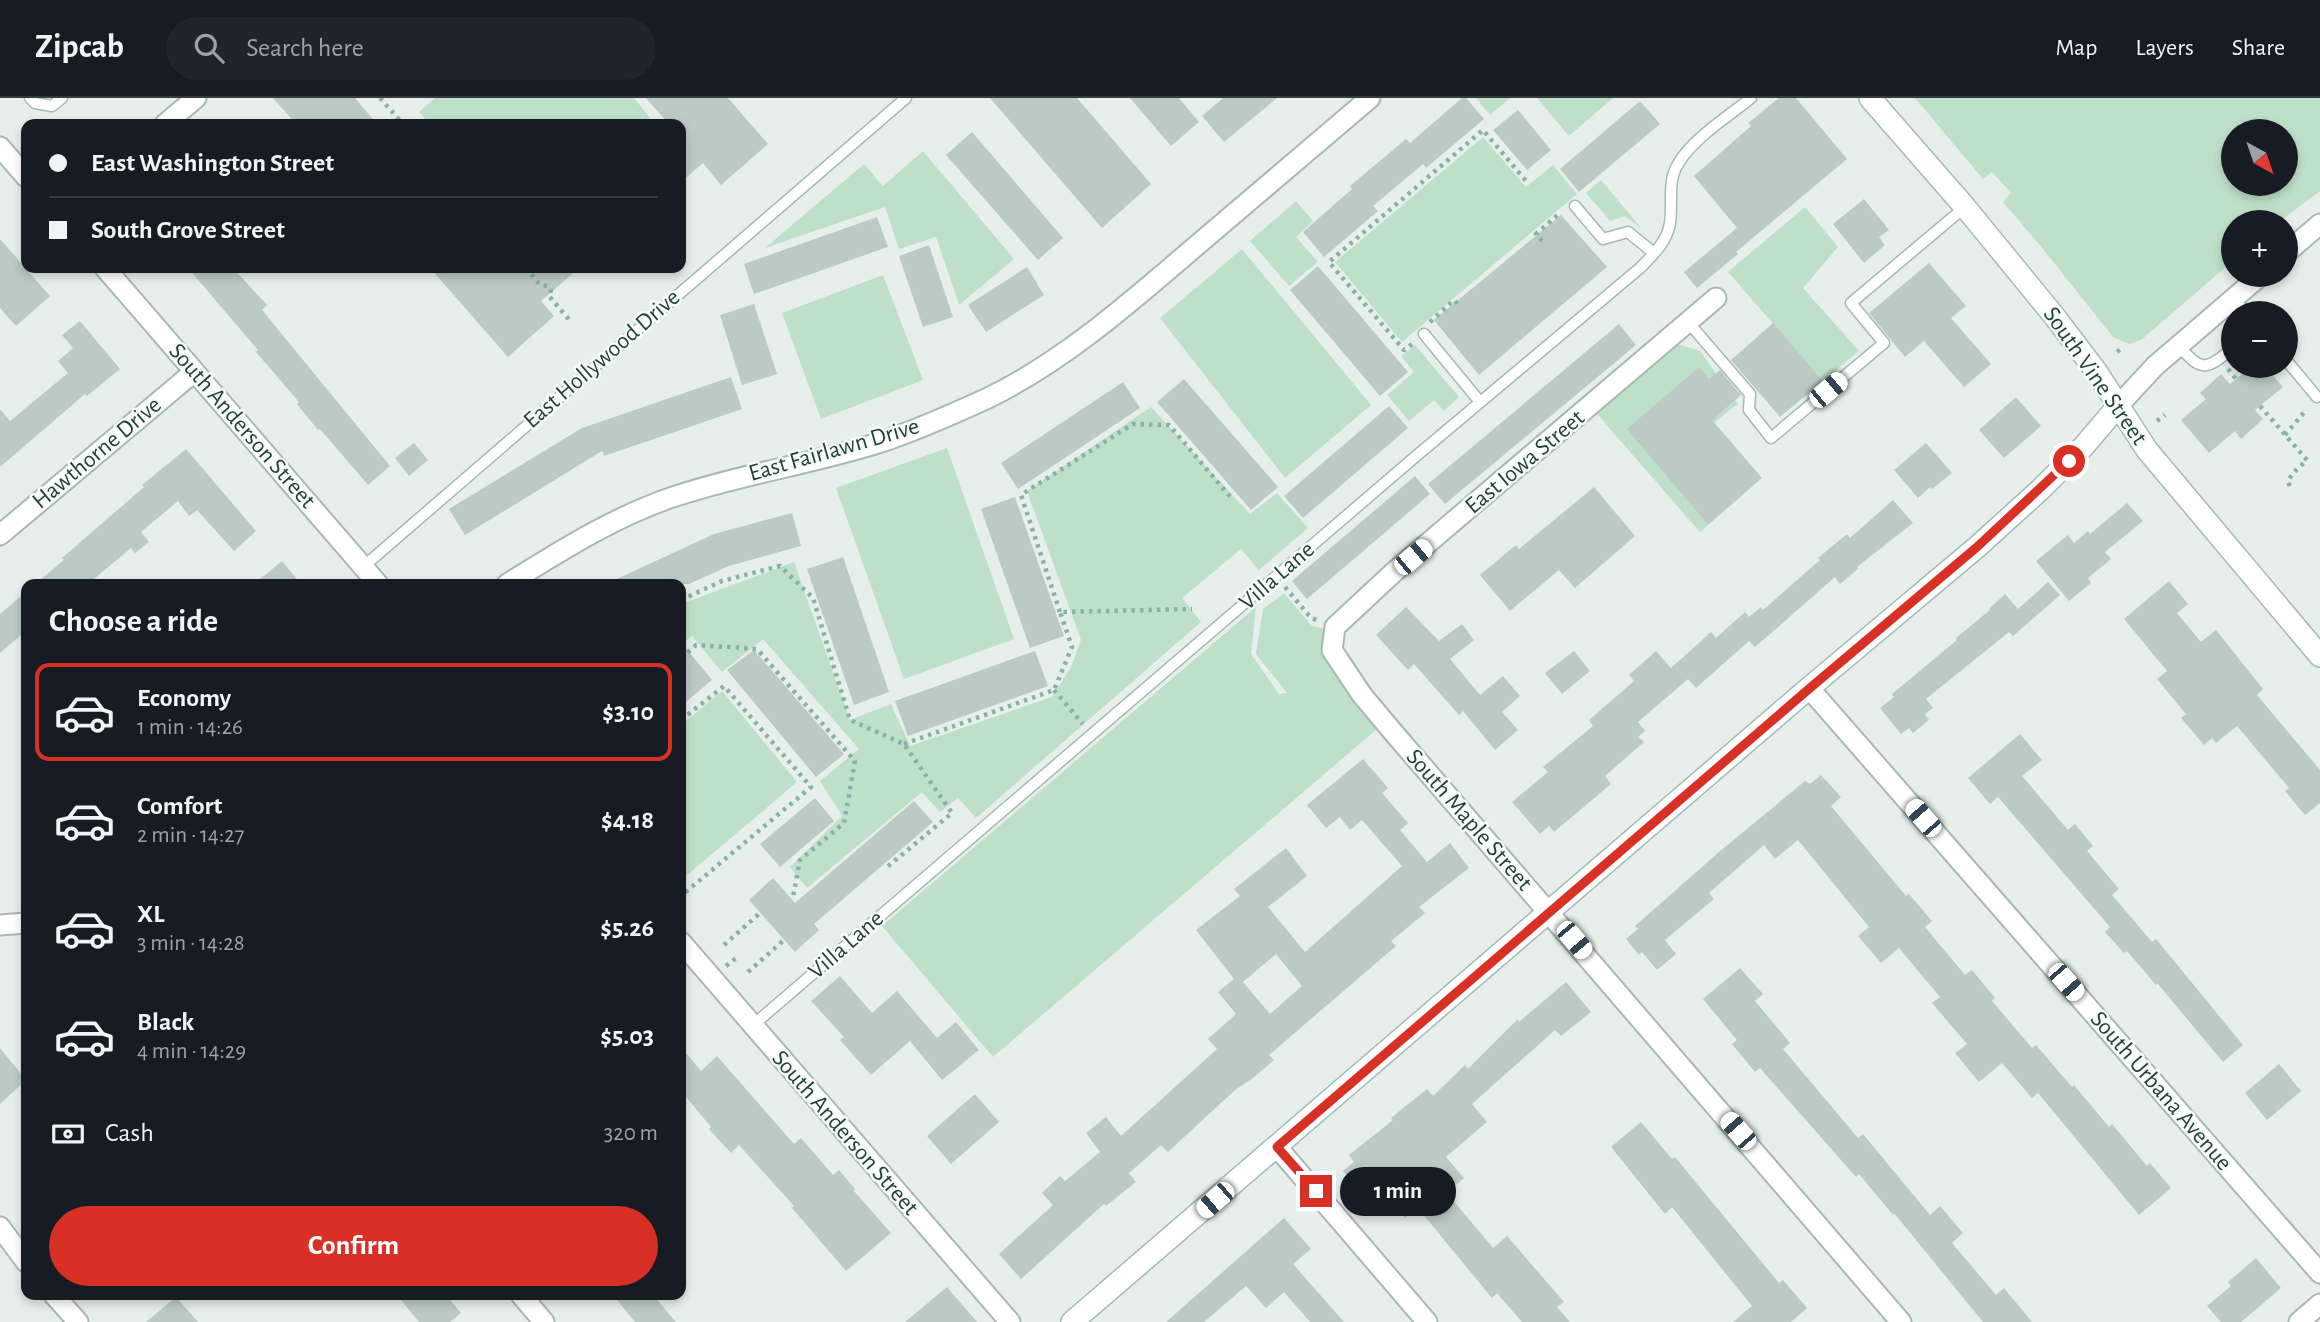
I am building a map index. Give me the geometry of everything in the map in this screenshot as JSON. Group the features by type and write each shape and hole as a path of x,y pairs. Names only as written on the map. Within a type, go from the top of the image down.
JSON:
{"main road":[{"name":"South Vine Street","path":"1870,98 1965,207 2055,317 2096,371 2147,450 2320,656"},
{"path":"1072,1322 1977,547 2084,446 2118,406"}],"street":[{"path":"171,119 196,98"},
{"name":"East Fairlawn Drive","path":"515,579 574,543 657,503 731,479 876,444 990,397 1031,374 1085,338 1128,304 1370,98"},
{"path":"0,147 21,171"},
{"path":"2298,243 2320,224"},
{"name":"South Anderson Street","path":"109,273 374,579"},
{"name":"East Iowa Street","path":"1335,627 1394,572 1716,298"},
{"path":"2118,406 2146,374 2178,345 2221,318"},
{"name":"Hawthorne Drive","path":"0,535 194,372"},
{"name":"South Maple Street","path":"1335,627 1332,650 1362,695 1901,1322"},
{"name":"South Urbana Avenue","path":"1810,688 2320,1273"},
{"path":"0,925 21,923"},
{"name":"South Anderson Street","path":"686,948 1010,1322"},
{"path":"1277,1147 1427,1322"},
{"path":"0,1227 21,1255"},
{"path":"58,1300 78,1322"},
{"path":"525,1300 544,1322"},
{"path":"2299,1322 2320,1304"}],"lane":[{"path":"30,98 35,103 52,106 62,98"},
{"name":"East Hollywood Drive","path":"363,567 906,98"},
{"name":"Villa Lane","path":"752,1026 1640,268 1661,245 1670,226 1672,180 1678,164 1697,142 1751,98"},
{"path":"1575,206 1603,239 1628,232 1654,253"},
{"path":"1688,322 1750,394 1749,410 1771,438 1884,343 1851,303 1965,207"},
{"path":"1424,334 1480,402"},
{"path":"2178,345 2194,363 2205,366 2221,357"},
{"path":"2298,374 2317,397"}],"path":[{"path":"380,98 399,119"},
{"path":"1460,307 1454,300 1431,318 1424,334 1404,351 1329,262 1483,130 1526,181"},
{"path":"1542,241 1536,234 1562,211 1575,206"},
{"path":"530,273 540,285 551,290 549,296 572,323"},
{"path":"2117,352 2123,347"},
{"path":"2284,435 2317,397"},
{"path":"2260,407 2307,460 2288,481 2291,490"},
{"path":"2157,421 2165,415"},
{"path":"904,744 1054,690 1072,647 1021,495 1133,424 1169,425 1233,500"},
{"path":"686,598 722,581 780,566 813,598 850,720 904,744 952,813 886,868"},
{"path":"1276,577 1311,618 1335,627"},
{"path":"1060,612 1192,608"},
{"path":"686,654 696,645 757,649 855,761 844,823 800,860 793,897"},
{"path":"686,716 724,686 811,787 686,892"},
{"path":"1054,690 1092,734"},
{"path":"724,945 760,913"},
{"path":"748,972 784,940"}],"green space":[{"path":"435,98 634,98 650,118 425,119 419,112"},
{"path":"1476,98 1510,98 1490,115"},
{"path":"1537,98 1613,98 1569,136"},
{"path":"1915,98 2320,98 2320,191 2295,210 2221,210 2221,271 2141,340 2129,344 2113,337 2003,202 2011,193 1992,172 1983,179"},
{"path":"1483,137 1526,187 1553,165 1577,194 1402,342 1335,262"},
{"path":"923,151 1014,259 959,305 936,237 899,249 885,207 765,248 864,164 883,186"},
{"path":"1601,180 1642,229 1625,216 1610,221 1586,193"},
{"path":"1296,201 1313,221 1296,237 1318,262 1289,286 1250,241"},
{"path":"1805,207 1838,247 1803,288 1859,351 1823,381 1728,272"},
{"path":"1242,249 1371,405 1285,478 1160,318"},
{"path":"883,275 923,380 821,419 782,313"},
{"path":"1666,340 1700,351 1738,404 1713,423 1733,444 1679,490 1708,525 1700,532 1590,406"},
{"path":"1415,345 1459,397 1444,411 1434,400 1409,421 1387,395 1414,372 1401,356"},
{"path":"1151,407 1250,514 1277,493 1308,528 1259,570 1241,549 1182,598 1201,622 976,818 958,798 940,812 922,792 807,888 790,867 842,816 820,781 859,749 763,639 722,672 692,636 686,640 686,602 794,562 850,720 891,704 910,746 1052,697 1071,667 1081,640 1027,491"},
{"path":"947,448 1014,639 904,679 836,488"},
{"path":"1284,593 1311,625 1330,631 1383,724 993,1057 882,926 1256,607 1251,654 1279,694 1287,693 1256,654 1263,609"},
{"path":"722,691 797,782 686,876 686,721"}],"building":[{"path":"273,98 355,98 373,119 292,119"},
{"path":"646,98 728,98 768,144 721,185 703,163 686,178 686,119 665,119"},
{"path":"990,98 1077,98 1151,184 1102,228"},
{"path":"1130,98 1179,98 1199,122 1171,146"},
{"path":"1223,98 1277,98 1224,142 1202,116"},
{"path":"1462,98 1466,98 1484,119 1426,168 1423,164 1373,206 1378,211 1324,257 1303,232 1352,189 1350,186 1406,139 1410,143"},
{"path":"1779,98 1796,98 1847,159 1697,288 1684,272 1737,228 1694,176 1751,126 1748,123"},
{"path":"1640,101 1660,124 1579,192 1560,169"},
{"path":"1518,110 1551,150 1527,170 1493,130"},
{"path":"972,132 1063,238 1038,260 946,155"},
{"path":"1864,199 1889,230 1879,237 1885,245 1864,263 1833,224"},
{"path":"1561,215 1607,267 1479,375 1434,320"},
{"path":"877,217 888,247 754,294 744,264"},
{"path":"0,239 21,263 21,273 30,273 50,296 16,326 0,308"},
{"path":"929,245 953,317 923,327 899,256"},
{"path":"1929,263 1966,306 1951,318 1991,364 1964,387 1924,341 1905,357 1869,313"},
{"path":"1318,266 1408,372 1380,396 1290,290"},
{"path":"1027,267 1044,295 986,332 968,305"},
{"path":"192,273 238,273 267,305 262,310 390,466 368,485 320,429 318,430 297,404 299,402 256,352 258,350"},
{"path":"434,273 573,273 541,301 554,316 508,357"},
{"path":"754,304 777,374 742,385 720,315"},
{"path":"80,321 120,369 87,396 85,394 0,467 0,409 10,421 68,373 58,361 73,348 62,335"},
{"path":"1773,323 1823,381 1780,417 1731,360"},
{"path":"1619,324 1636,345 1445,504 1428,484"},
{"path":"1699,367 1709,379 1720,370 1741,395 1712,420 1762,478 1708,525 1627,429"},
{"path":"2221,374 2221,378 2230,384 2237,378 2275,378 2283,387 2255,410 2263,419 2241,439 2235,431 2209,453 2181,420 2206,399 2200,393"},
{"path":"731,377 742,409 604,456 602,451 465,535 449,509 582,428"},
{"path":"1184,379 1278,487 1251,510 1157,402"},
{"path":"1123,382 1140,408 1018,489 1001,463"},
{"path":"2016,397 2041,426 2004,458 1979,430"},
{"path":"1389,406 1408,428 1303,518 1284,496"},
{"path":"414,443 428,460 409,476 395,458"},
{"path":"1926,443 1952,473 1918,498 1894,470"},
{"path":"186,449 256,531 234,551 197,510 189,516 178,501 141,532 149,542 135,553 131,548 94,579 41,579 144,487 142,485"},
{"path":"1415,476 1430,494 1307,599 1292,581"},
{"path":"1594,487 1635,536 1575,588 1559,570 1510,611 1480,575 1516,545 1519,549"},
{"path":"1015,497 1064,636 1030,648 981,509"},
{"path":"1893,500 1913,523 1857,567 1858,569 1840,584 1835,577 1755,647 1749,641 1696,688 1688,679 1638,722 1645,731 1638,737 1644,742 1605,776 1611,784 1554,832 1549,826 1540,834 1512,802 1548,772 1543,767 1593,726 1589,720 1634,681 1629,675 1656,651 1671,668 1711,632 1716,638 1745,612 1749,617 1761,607 1763,610 1820,560 1818,558 1847,534 1850,538"},
{"path":"2127,503 2143,521 2105,552 2111,559 2088,578 2091,583 2069,601 2036,561 2068,535 2074,543 2088,531 2090,534"},
{"path":"792,513 801,546 729,566 689,584 686,584 686,579 617,579 714,534"},
{"path":"843,557 889,692 854,705 807,569"},
{"path":"282,561 297,579 260,579"},
{"path":"2169,581 2188,604 2177,613 2201,642 2216,630 2263,689 2257,695 2320,770 2320,803 2305,815 2285,791 2289,788 2237,726 2216,743 2212,738 2204,745 2181,718 2186,714 2157,679 2167,671 2124,619"},
{"path":"2048,582 2060,595 2013,636 2009,632 1926,699 1933,708 1925,714 1929,720 1913,733 1909,728 1901,734 1880,708 1894,697 1892,694 1957,640 1956,638 2005,594 2018,609"},
{"path":"21,596 21,635 0,653 0,614"},
{"path":"1406,607 1439,641 1462,624 1474,640 1450,659 1480,695 1503,676 1520,696 1502,712 1518,730 1495,750 1463,711 1459,715 1414,664 1408,670 1376,635"},
{"path":"686,648 712,680 686,702"},
{"path":"754,650 844,754 816,777 727,670"},
{"path":"1035,651 1048,686 908,736 895,701"},
{"path":"1574,651 1590,671 1562,694 1545,673"},
{"path":"2020,734 2042,760 2022,776 2068,830 2075,824 2093,846 2087,851 2119,889 2112,895 2152,942 2156,939 2243,1045 2223,1062 2158,984 2156,985 2127,951 2124,953 2105,932 2110,927 1998,797 1990,804 1968,778"},
{"path":"1363,759 1388,788 1382,793 1408,823 1400,830 1427,862 1450,843 1469,868 1419,907 1425,913 1391,941 1396,946 1269,1055 1274,1060 1235,1090 1168,1152 1161,1145 1129,1173 1136,1182 1106,1206 1104,1204 1021,1279 999,1254 1053,1205 1042,1193 1060,1176 1065,1181 1100,1152 1086,1133 1106,1117 1121,1136 1217,1049 1208,1039 1236,1014 1218,992 1234,979 1196,930 1240,896 1234,889 1286,848 1307,876 1268,907 1305,952 1402,866 1362,820 1350,830 1340,817 1326,828 1307,805","holes":["1276,954 1302,986 1270,1014 1243,982"]},
{"path":"1821,775 1841,797 1831,806 1906,896 1909,894 1932,921 1925,927 1965,975 1972,970 1995,998 1992,1001 2032,1048 2036,1045 2109,1127 2112,1124 2147,1166 2150,1163 2171,1188 2139,1215 2038,1093 2032,1098 2002,1063 1979,1082 1955,1053 1967,1044 1932,1003 1940,997 1899,948 1881,963 1858,936 1869,927 1798,840 1775,859 1764,845 1709,893 1714,899 1665,940 1676,954 1657,970 1642,952 1639,955 1626,939 1638,929 1635,926 1719,852 1805,781 1810,784"},
{"path":"815,798 834,821 780,867 760,844"},
{"path":"914,801 933,822 814,924 819,930 795,952 749,900 773,878 795,903"},
{"path":"1740,968 1763,994 1755,1001 1790,1043 1783,1049 1858,1138 1863,1134 1930,1215 1940,1206 1963,1233 1952,1243 1996,1295 2004,1288 2032,1322 1983,1322 1859,1174 1856,1177 1760,1068 1755,1072 1732,1044 1737,1040 1703,999"},
{"path":"840,976 872,1013 897,991 937,1038 956,1022 979,1050 942,1080 910,1041 871,1075 840,1040 844,1037 811,1001"},
{"path":"1566,982 1591,1012 1561,1036 1555,1030 1472,1104 1487,1122 1446,1157 1464,1178 1447,1193 1493,1248 1507,1236 1564,1302 1557,1307 1570,1322 1522,1322 1497,1293 1492,1298 1417,1207 1405,1218 1382,1193 1369,1204 1343,1171 1354,1162 1349,1155 1393,1120 1391,1118 1427,1089 1433,1096 1465,1065 1468,1069 1518,1019 1519,1022"},
{"path":"0,1048 21,1074 21,1085 0,1104"},
{"path":"686,1053 701,1071 717,1056 794,1144 801,1138 833,1175 839,1170 891,1233 846,1271 792,1208 794,1206 739,1145 731,1153 709,1129 711,1127 686,1097"},
{"path":"2279,1064 2301,1091 2267,1120 2245,1093"},
{"path":"975,1094 999,1122 951,1164 927,1136"},
{"path":"1641,1122 1672,1159 1675,1157 1779,1283 1783,1280 1807,1308 1791,1322 1733,1322 1752,1306 1672,1207 1665,1214 1611,1147"},
{"path":"1284,1218 1311,1249 1293,1264 1344,1322 1310,1322 1284,1292 1266,1308 1246,1286 1204,1322 1166,1322"},
{"path":"2256,1258 2281,1288 2241,1322 2221,1322 2207,1306 2231,1286 2228,1282"},
{"path":"947,1287 977,1322 905,1322"},
{"path":"172,1300 179,1300 198,1322 146,1322"},
{"path":"401,1300 450,1300 461,1313 450,1322 419,1322"},
{"path":"617,1300 657,1300 676,1322 635,1322"}],"route":[{"path":"1316,1191 1277,1147 1977,547 2069,461"}]}
